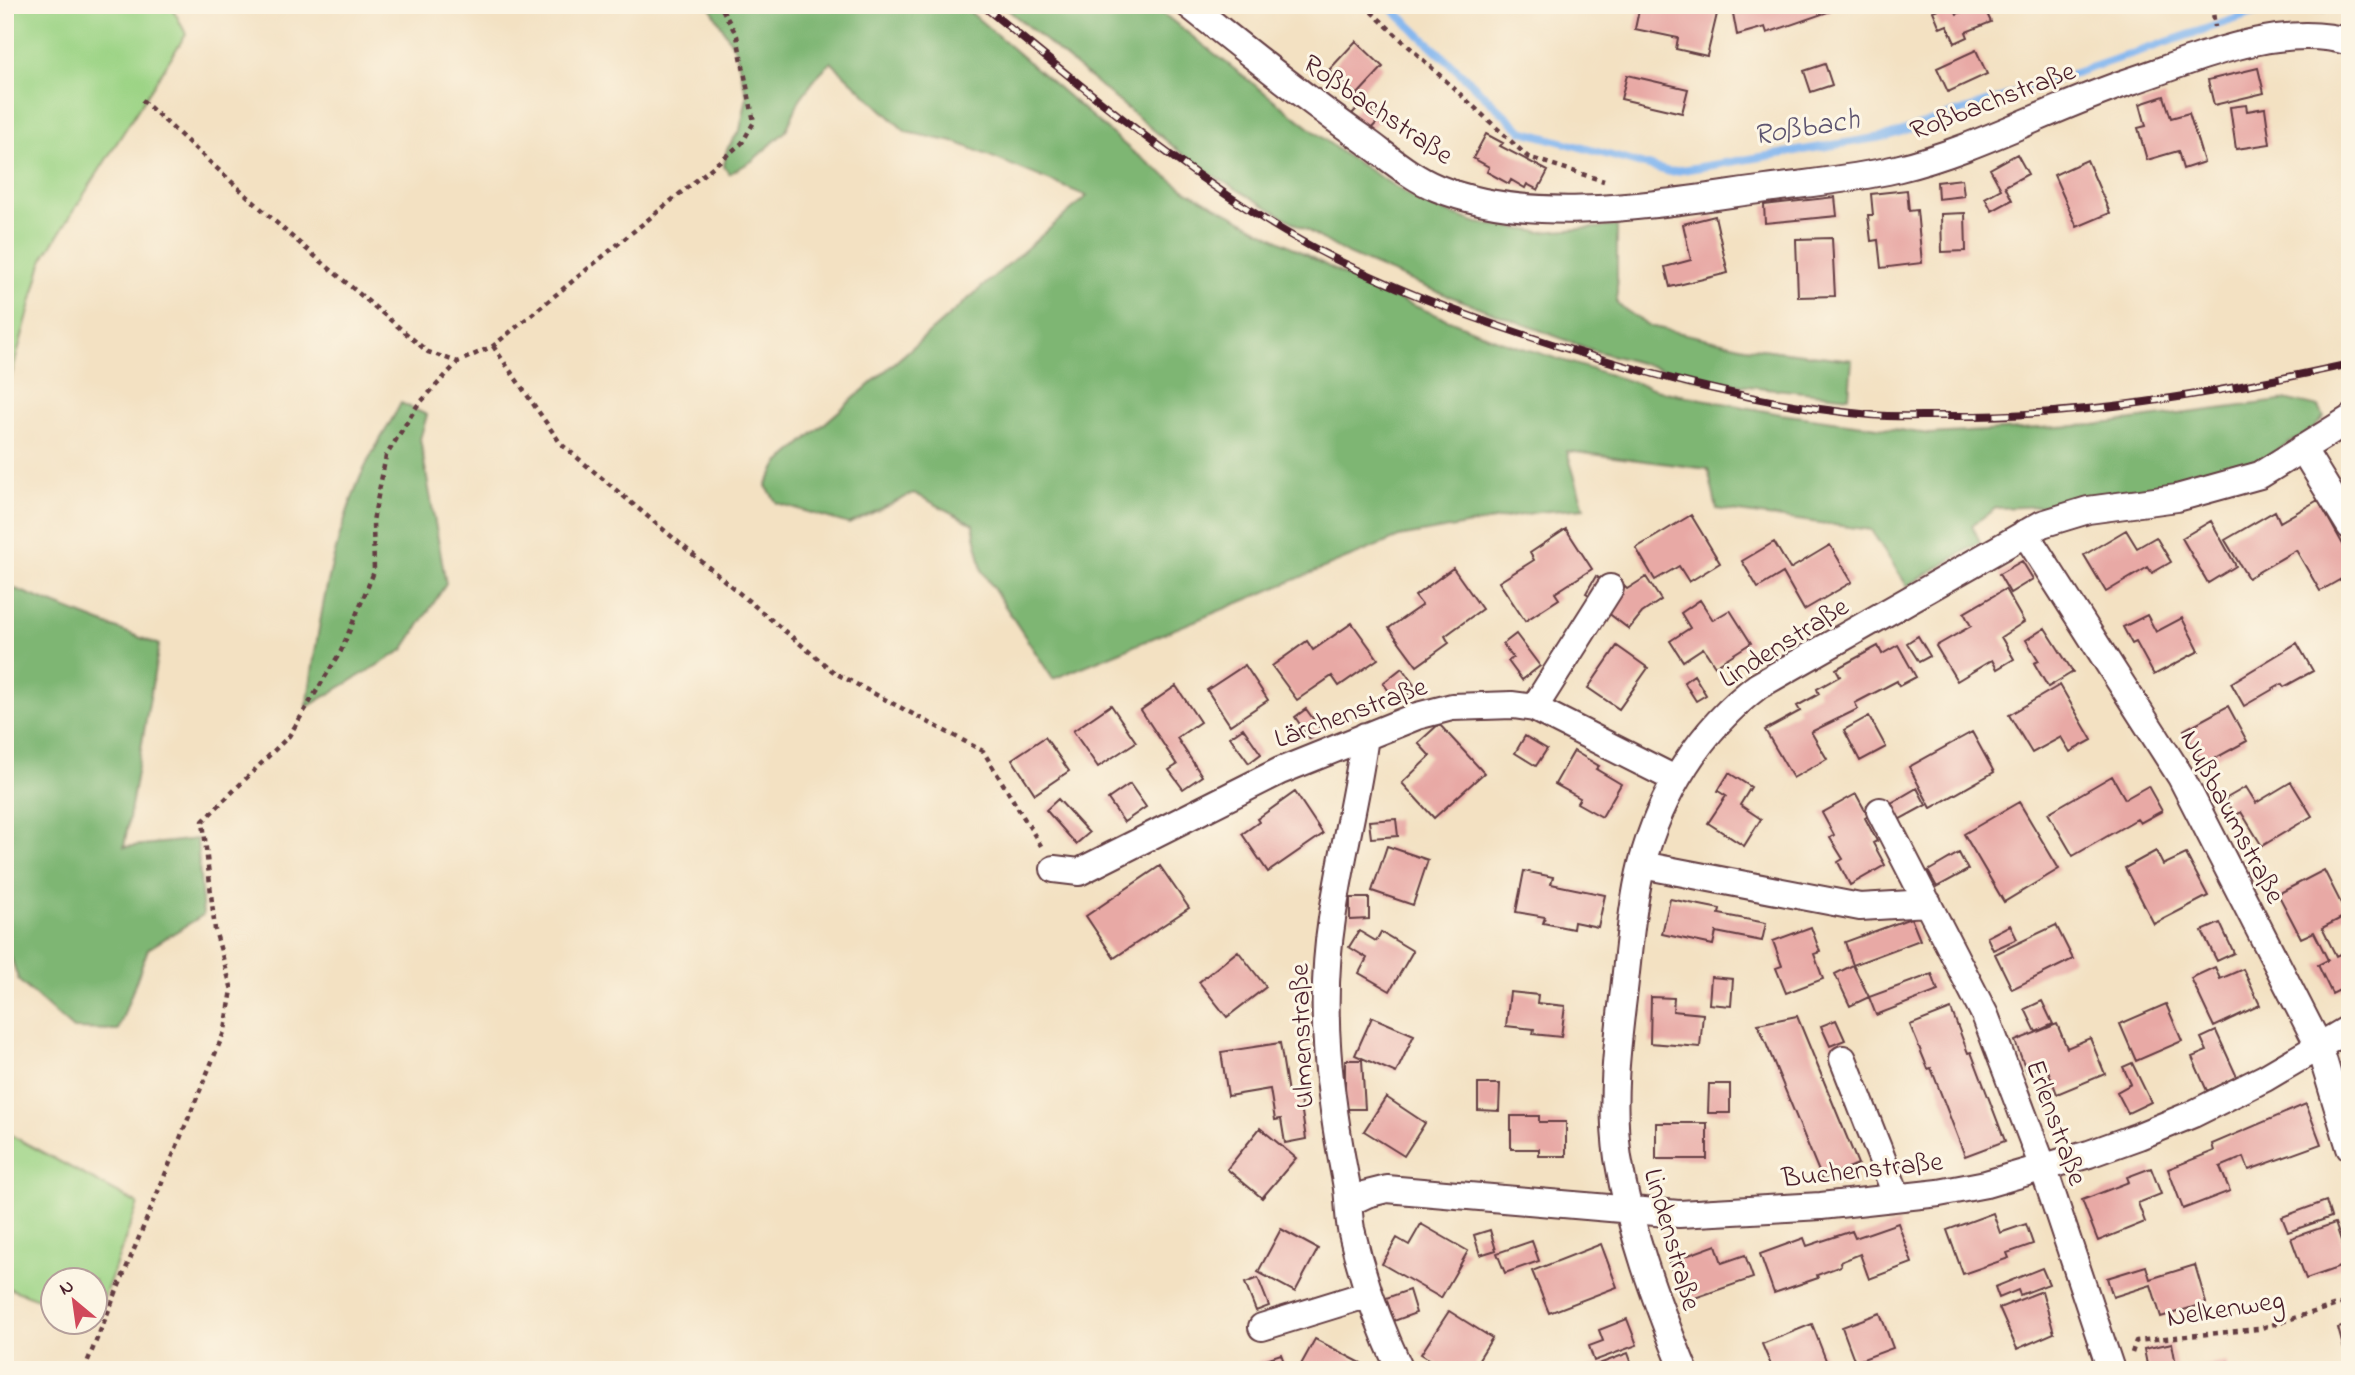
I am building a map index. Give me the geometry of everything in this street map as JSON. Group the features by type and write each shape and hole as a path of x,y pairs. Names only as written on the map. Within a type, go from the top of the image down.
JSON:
{"street":[{"name":"Roßbachstraße","path":"1189,5 1304,97 1406,170 1435,187 1498,205 1574,211 1671,202 1896,169 1986,138 2084,96 2246,44 2303,35 2331,36 2350,42"},
{"name":"Lindenstraße","path":"1684,1370 1660,1310 1628,1211 1618,1156 1614,1105 1615,1058 1642,865 1658,816 1675,779 1722,717 1758,686 2025,533 2063,516 2177,498 2260,475 2350,419"},
{"path":"2302,448 2350,526"},
{"name":"Nußbaumstraße","path":"2025,533 2182,777 2319,1046 2350,1147"},
{"path":"1534,708 1610,588"},
{"name":"Lärchenstraße","path":"1054,869 1079,872 1280,771 1417,716 1452,707 1513,705 1534,708 1675,779"},
{"name":"Ulmenstraße","path":"1365,736 1332,919 1327,977 1326,1054 1333,1116 1350,1202 1352,1230 1369,1294 1400,1370"},
{"name":"Erlenstraße","path":"1880,811 1985,1016 2120,1365"},
{"path":"1642,865 1860,907 1928,903"},
{"name":"Buchenstraße","path":"1350,1202 1387,1189 1679,1214 1747,1211 1938,1193 1986,1184 2089,1154 2193,1114 2264,1079 2350,1028"},
{"path":"1843,1059 1897,1197"},
{"path":"1262,1328 1369,1294"}],"path":[{"path":"84,1370 225,1030 232,990 215,929 203,821 289,736 341,651 374,572 373,521 386,456 417,406 458,362 493,346 742,143 754,122 737,36 720,5"},
{"path":"1364,5 1528,157 1606,182"},
{"path":"2212,5 2217,39"},
{"path":"142,100 290,235 428,352 458,362"},
{"path":"493,346 561,444 835,673 983,751 1054,869"},
{"name":"Nelkenweg","path":"2120,1365 2136,1341 2258,1329 2350,1301"}],"green space":[{"path":"5,5 171,5 186,34 43,259 5,399"},
{"path":"709,5 962,5 1133,152 1187,191 1361,284 1500,341 1665,392 1781,414 1929,434 2094,425 2288,400 2319,407 2324,417 2313,429 2254,464 2206,482 2084,497 2045,506 1996,508 1972,525 1980,542 1907,586 1871,530 1717,509 1708,469 1567,451 1584,508 1538,512 1399,537 1053,679 982,571 973,524 914,493 849,524 777,503 766,486 778,464 1087,196 958,143 906,132 831,62 800,99 786,131 752,161 729,174 724,166 727,149 740,130 747,97 735,49"},
{"path":"1002,5 1152,5 1342,153 1423,204 1478,223 1541,232 1617,226 1617,304 1649,326 1745,347 1852,360 1849,397 1710,382 1592,350 1428,288 1348,254 1212,175 1180,152"},
{"path":"401,403 427,415 420,439 446,584 403,650 307,707 320,619 340,534 364,468"},
{"path":"5,585 159,645 124,847 197,839 203,915 148,949 118,1030 73,1029 19,981 5,940"},
{"path":"5,1132 138,1204 108,1286 108,1266 38,1266 38,1299 5,1287"}],"water":[{"path":"2265,5 2328,5 2328,9 2323,12 2256,12"}],"building":[{"path":"1640,5 1676,5 1717,14 1707,56 1676,49 1678,38 1635,29"},
{"path":"1741,5 1829,5 1831,11 1767,33 1765,27 1737,35 1732,8"},
{"path":"1953,5 1957,14 1983,5 1991,22 1966,32 1968,37 1955,43 1947,25 1940,28 1933,11"},
{"path":"1356,41 1383,67 1357,95 1329,70"},
{"path":"1976,50 1987,74 1948,92 1937,68"},
{"path":"1825,64 1832,85 1811,92 1804,71"},
{"path":"2258,68 2264,93 2214,105 2208,80"},
{"path":"1627,75 1688,89 1682,113 1621,99"},
{"path":"2164,96 2171,118 2189,113 2204,162 2183,169 2178,151 2147,160 2138,128 2146,126 2140,104"},
{"path":"1363,102 1381,118 1369,131 1351,115"},
{"path":"2246,105 2247,111 2265,108 2270,144 2236,149 2230,107"},
{"path":"1486,134 1503,143 1500,146 1548,171 1538,190 1527,184 1525,188 1511,180 1509,184 1487,172 1489,167 1473,158"},
{"path":"2017,154 2028,174 2005,186 2012,200 1992,211 1985,198 2001,189 1990,169"},
{"path":"2087,160 2110,213 2077,227 2054,175"},
{"path":"1962,179 1964,196 1938,199 1937,182"},
{"path":"1907,190 1909,211 1917,210 1922,263 1881,268 1878,240 1871,241 1868,215 1873,215 1871,194"},
{"path":"1835,197 1837,216 1765,223 1764,205"},
{"path":"1965,213 1966,251 1942,252 1941,214"},
{"path":"1715,216 1728,273 1670,287 1665,267 1691,260 1683,224"},
{"path":"1832,238 1835,296 1798,297 1796,239"},
{"path":"2318,500 2350,557 2350,574 2320,591 2296,550 2248,578 2225,540 2275,511 2280,522"},
{"path":"1691,515 1720,563 1689,582 1679,566 1655,580 1636,548"},
{"path":"2211,521 2236,566 2208,583 2182,538"},
{"path":"1566,529 1592,569 1555,593 1559,599 1525,621 1499,582 1534,560 1530,553"},
{"path":"2126,530 2137,548 2156,537 2171,562 2152,573 2148,567 2106,592 2084,555"},
{"path":"1774,542 1790,569 1830,545 1852,582 1804,610 1783,573 1758,588 1742,561"},
{"path":"2022,561 2033,579 2010,593 1999,574"},
{"path":"1453,568 1482,609 1445,636 1449,643 1417,666 1389,628 1422,605 1415,596"},
{"path":"1596,576 1605,582 1595,598 1586,593"},
{"path":"1646,577 1661,600 1642,613 1629,629 1607,612 1624,586 1627,589"},
{"path":"2005,589 2024,622 2001,637 2014,659 1997,669 1992,660 1957,681 1936,646 1971,626 1964,613"},
{"path":"1700,600 1713,620 1730,610 1751,643 1715,666 1703,648 1683,661 1670,641 1690,628 1681,613"},
{"path":"2147,615 2156,632 2182,618 2199,651 2154,675 2136,642 2132,644 2123,627"},
{"path":"1352,623 1378,659 1339,686 1332,676 1297,700 1272,666 1307,641 1313,650"},
{"path":"2045,628 2073,672 2048,687 2034,663 2039,661 2026,640"},
{"path":"1516,634 1540,666 1522,680 1508,661 1513,658 1503,644"},
{"path":"1918,636 1930,656 1919,662 1907,643"},
{"path":"2297,643 2313,671 2284,687 2282,684 2244,706 2231,683"},
{"path":"1898,645 1916,677 1899,686 1897,681 1855,703 1858,709 1811,732 1827,759 1793,778 1765,730 1800,711 1797,706 1819,694 1817,689 1840,676 1836,669 1878,646 1882,654"},
{"path":"1617,646 1648,668 1619,709 1588,688"},
{"path":"1245,665 1268,700 1230,725 1207,690"},
{"path":"1402,668 1416,688 1397,702 1383,683"},
{"path":"1694,675 1706,695 1696,701 1684,682"},
{"path":"2060,685 2092,740 2070,752 2061,737 2032,753 2009,715"},
{"path":"1176,686 1200,722 1177,738 1202,776 1183,789 1169,770 1177,765 1141,710"},
{"path":"1111,705 1136,742 1098,767 1073,731"},
{"path":"2228,706 2247,741 2203,765 2184,730"},
{"path":"1306,709 1322,731 1310,739 1295,717"},
{"path":"1869,716 1886,747 1860,761 1844,730"},
{"path":"1439,724 1484,773 1434,818 1402,783 1430,756 1418,743"},
{"path":"1243,728 1261,754 1249,763 1230,737"},
{"path":"1972,732 1994,772 1931,808 1909,767"},
{"path":"1525,736 1547,749 1536,766 1515,753"},
{"path":"1045,737 1069,771 1035,794 1012,759"},
{"path":"1574,751 1621,784 1602,817 1577,803 1580,798 1555,784"},
{"path":"1729,773 1751,787 1740,805 1761,819 1744,846 1708,823 1726,796 1718,791"},
{"path":"2112,776 2125,799 2148,786 2162,811 2140,823 2137,819 2073,856 2048,813"},
{"path":"2291,782 2312,816 2262,846 2241,812 2235,816 2225,799 2246,787 2256,803"},
{"path":"1130,784 1146,807 1124,822 1108,799"},
{"path":"1917,788 1926,805 1895,822 1886,806"},
{"path":"1295,792 1323,834 1268,872 1242,834 1259,822 1257,819"},
{"path":"1856,794 1877,841 1873,843 1885,865 1850,885 1838,862 1843,859 1830,838 1834,835 1822,813"},
{"path":"1058,799 1089,833 1076,844 1046,810"},
{"path":"2019,802 2059,869 2004,902 1964,834"},
{"path":"1396,819 1398,836 1371,838 1369,821"},
{"path":"1387,846 1428,860 1413,905 1372,891"},
{"path":"2156,851 2163,865 2186,854 2208,896 2154,924 2125,868"},
{"path":"1959,853 1968,870 1937,887 1928,871"},
{"path":"1160,866 1189,908 1114,958 1086,916"},
{"path":"2324,870 2347,915 2322,928 2336,956 2350,949 2350,985 2332,994 2318,965 2328,960 2314,932 2301,938 2278,894"},
{"path":"1524,871 1553,877 1551,884 1605,895 1598,927 1574,922 1573,929 1543,923 1545,917 1516,912"},
{"path":"1350,898 1369,898 1369,919 1350,920"},
{"path":"1670,899 1720,909 1719,914 1766,923 1762,941 1716,932 1713,945 1662,934"},
{"path":"1911,918 1920,940 1853,965 1845,942"},
{"path":"2220,923 2234,953 2217,961 2202,931"},
{"path":"2010,925 2017,939 1993,950 1987,937"},
{"path":"2056,925 2073,959 2012,989 1995,954"},
{"path":"1811,927 1820,952 1814,954 1823,979 1786,993 1776,968 1782,966 1773,941"},
{"path":"1359,931 1376,941 1381,932 1413,951 1390,991 1359,973 1367,958 1349,947"},
{"path":"1238,951 1266,987 1227,1017 1199,982"},
{"path":"1853,965 1869,997 1850,1006 1835,974"},
{"path":"2215,967 2220,979 2243,969 2260,1005 2214,1027 2191,978"},
{"path":"1932,974 1938,991 1876,1015 1869,997"},
{"path":"1711,977 1733,979 1731,1006 1709,1004"},
{"path":"1510,992 1538,995 1537,1003 1565,1006 1561,1037 1533,1034 1534,1029 1506,1026"},
{"path":"1651,997 1674,998 1673,1011 1703,1014 1700,1047 1650,1043"},
{"path":"2042,1001 2053,1024 2036,1032 2025,1009"},
{"path":"2166,1004 2182,1041 2136,1061 2120,1024"},
{"path":"1951,1009 1968,1053 1971,1052 2005,1141 1965,1156 1931,1068 1928,1069 1910,1025"},
{"path":"1797,1016 1858,1164 1822,1179 1758,1024"},
{"path":"1372,1017 1414,1035 1396,1073 1355,1055"},
{"path":"1836,1020 1845,1040 1830,1046 1821,1026"},
{"path":"2057,1024 2067,1048 2090,1038 2105,1074 2057,1094 2046,1065 2027,1072 2015,1041"},
{"path":"2216,1031 2237,1077 2207,1091 2192,1057 2207,1051 2201,1038"},
{"path":"1280,1043 1288,1093 1299,1092 1306,1139 1285,1143 1281,1119 1275,1120 1270,1089 1228,1096 1221,1052"},
{"path":"1345,1060 1362,1060 1365,1109 1345,1109"},
{"path":"2132,1063 2151,1102 2128,1113 2117,1092 2131,1084 2123,1067"},
{"path":"1478,1084 1500,1084 1499,1111 1478,1110"},
{"path":"1709,1084 1730,1084 1730,1113 1708,1113"},
{"path":"1386,1097 1425,1123 1404,1156 1364,1131"},
{"path":"2306,1104 2321,1144 2249,1170 2244,1157 2220,1167 2230,1191 2183,1209 2168,1169 2214,1151 2212,1144"},
{"path":"1511,1116 1539,1116 1539,1122 1566,1122 1566,1156 1539,1156 1539,1149 1511,1149"},
{"path":"1656,1123 1707,1123 1707,1159 1656,1159"},
{"path":"1260,1128 1296,1158 1262,1198 1227,1169"},
{"path":"2151,1168 2161,1194 2138,1203 2145,1222 2098,1241 2082,1200 2129,1182 2127,1177"},
{"path":"2326,1201 2331,1217 2288,1232 2282,1217"},
{"path":"1993,1213 2000,1233 2026,1224 2033,1244 2007,1253 2009,1258 1963,1274 1947,1230"},
{"path":"1898,1223 1912,1263 1869,1279 1860,1254 1840,1262 1841,1266 1817,1275 1818,1278 1774,1293 1760,1254 1804,1238 1807,1246 1852,1231 1855,1238"},
{"path":"2335,1223 2349,1264 2306,1279 2291,1238"},
{"path":"1421,1224 1468,1251 1441,1298 1382,1264 1397,1238 1409,1245"},
{"path":"1281,1229 1318,1249 1295,1292 1258,1272"},
{"path":"1490,1230 1496,1250 1480,1255 1474,1235"},
{"path":"1532,1241 1539,1261 1505,1273 1497,1253"},
{"path":"1601,1244 1617,1287 1549,1313 1532,1271"},
{"path":"1716,1245 1722,1263 1745,1255 1753,1278 1683,1302 1669,1262"},
{"path":"2195,1265 2206,1303 2161,1317 2151,1285 2113,1297 2107,1278 2146,1266 2150,1279"},
{"path":"2042,1268 2049,1284 2020,1295 2018,1290 1999,1298 1995,1287"},
{"path":"1258,1278 1269,1306 1256,1311 1245,1283"},
{"path":"1409,1290 1416,1313 1394,1321 1386,1298"},
{"path":"2042,1291 2054,1333 2017,1349 1999,1308"},
{"path":"1449,1311 1492,1338 1472,1370 1447,1370 1421,1354"},
{"path":"1880,1313 1893,1348 1855,1362 1842,1327"},
{"path":"1627,1319 1637,1345 1594,1361 1589,1346 1603,1341 1599,1330"},
{"path":"1812,1324 1829,1368 1773,1370 1762,1344"},
{"path":"2350,1325 2350,1368 2349,1368 2338,1328"},
{"path":"1315,1339 1361,1363 1357,1370 1298,1370"},
{"path":"2172,1343 2177,1370 2148,1370 2144,1349"},
{"path":"1628,1353 1634,1370 1586,1370 1586,1369"},
{"path":"1281,1354 1287,1370 1260,1370 1257,1362"},
{"path":"2227,1362 2228,1370 2188,1368"}],"waterway":[{"name":"Roßbach","path":"1388,5 1522,131 1670,172 1888,136 2256,12 2266,5"}],"railway":[{"path":"982,5 1167,153 1245,207 1316,249 1382,281 1484,321 1591,356 1670,378 1749,397 1871,415 1990,416 2145,402 2350,364"}]}
